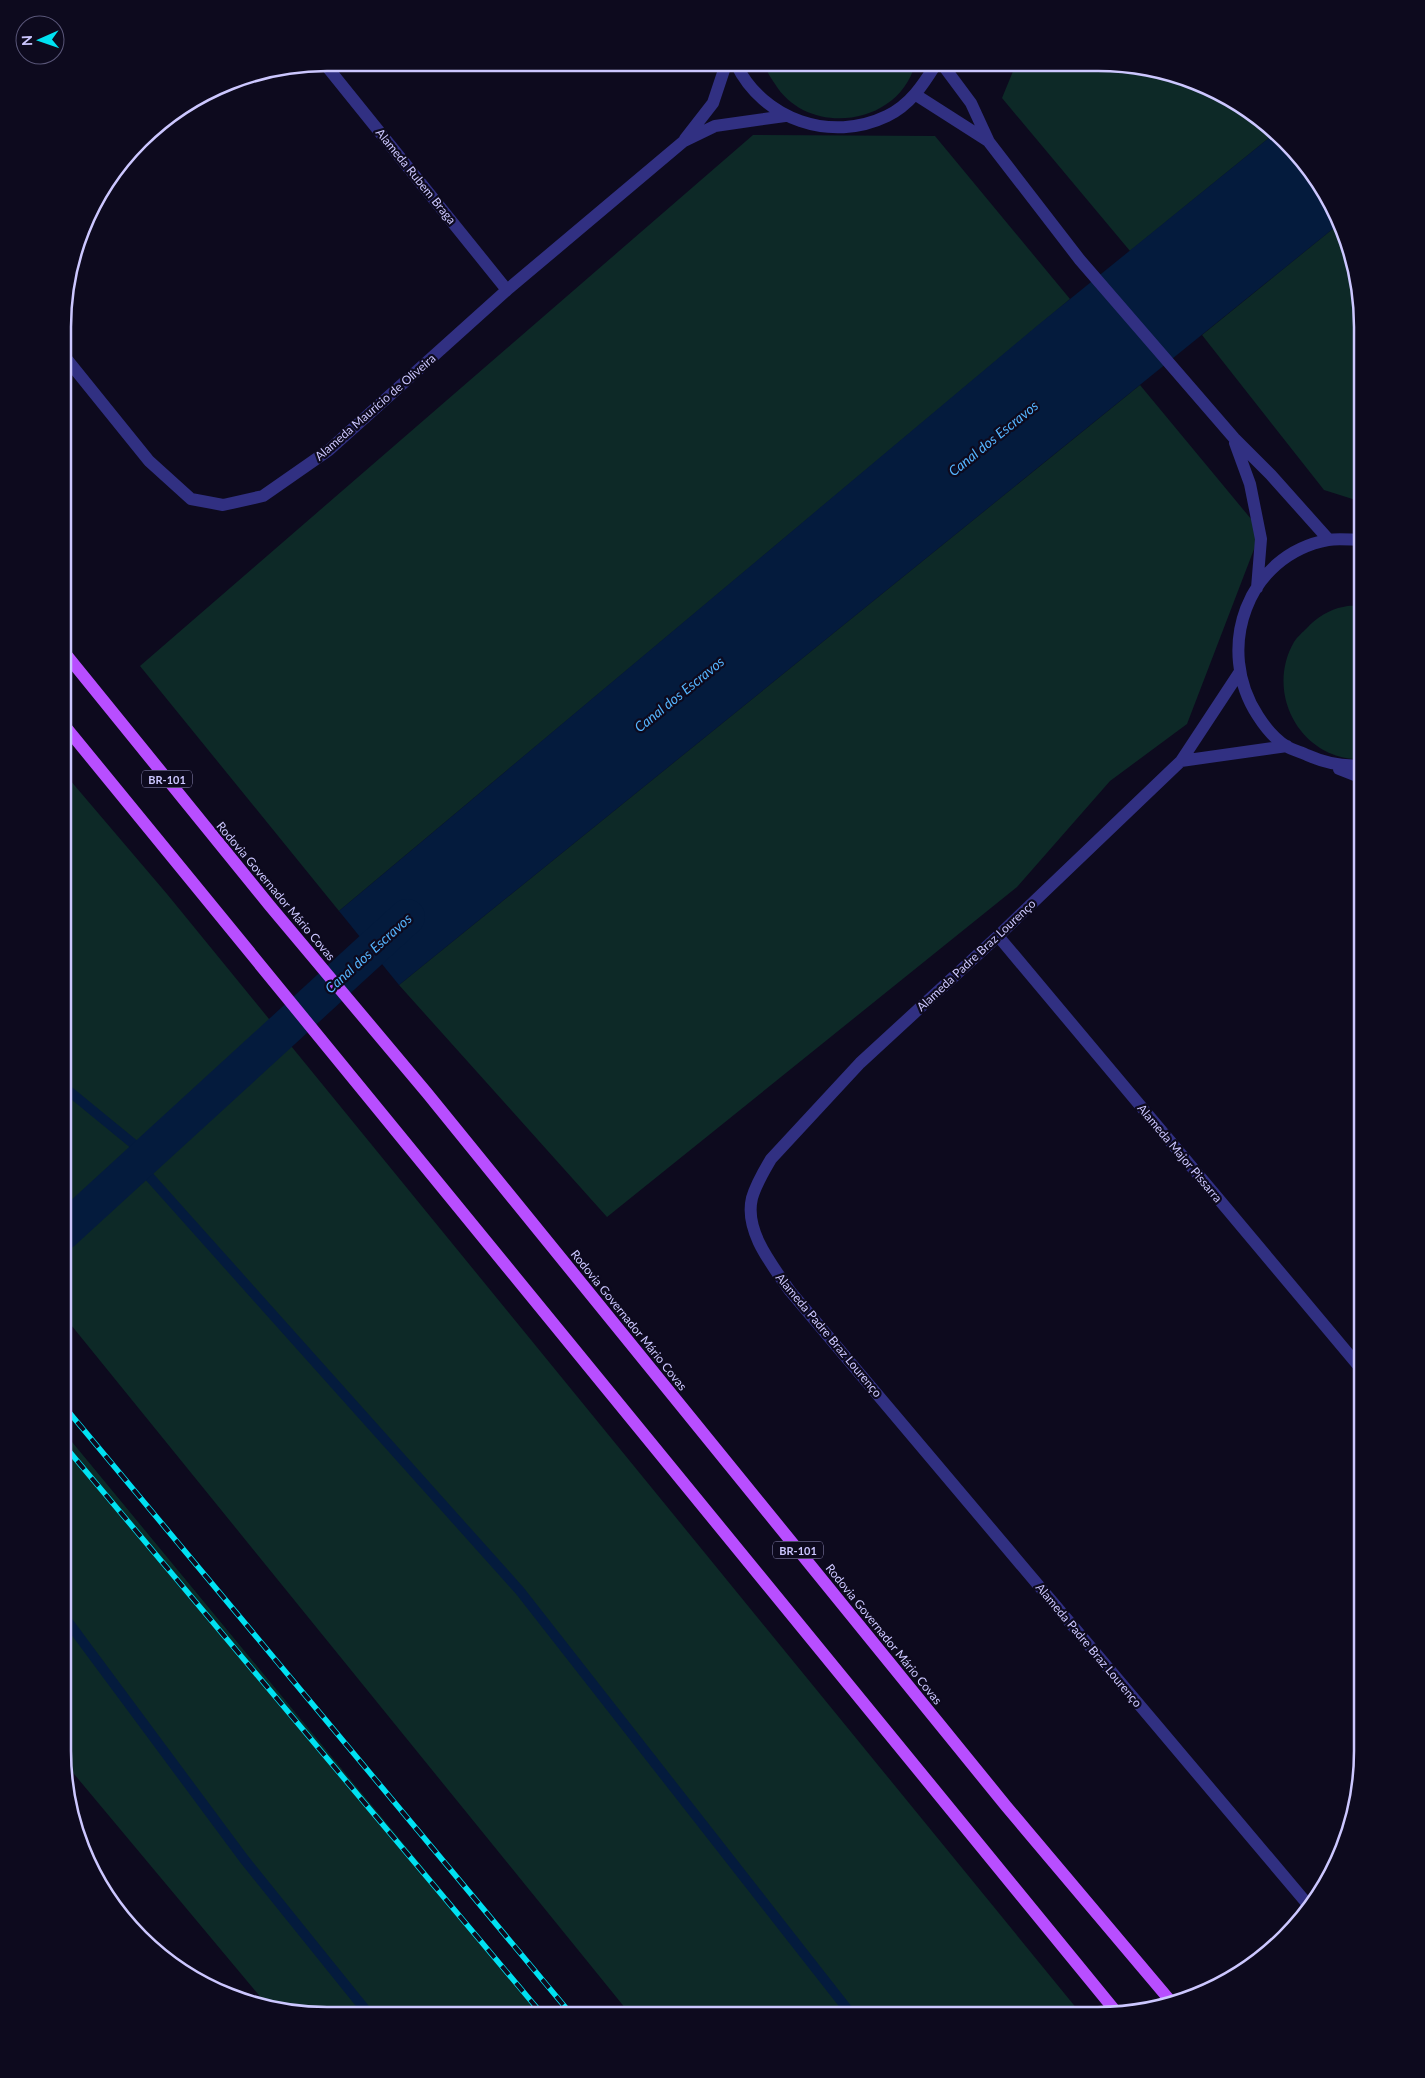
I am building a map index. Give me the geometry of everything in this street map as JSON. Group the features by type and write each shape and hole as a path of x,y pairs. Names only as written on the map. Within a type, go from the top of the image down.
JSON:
{"main road":[{"name":"Rodovia Governador Mário Covas","path":"71,661 270,906 427,1093 1000,1798 1167,1997"},
{"path":"71,733 1111,2006"}],"street":[{"name":"Alameda Rubem Braga","path":"330,71 507,290"},
{"name":"Alameda Maurício de Oliveira","path":"71,365 149,461 191,500 223,505 263,496 329,450 507,290 684,141 713,103 724,71"},
{"path":"740,71 761,99 785,116 819,128 854,127 888,116 916,94 931,71"},
{"path":"947,71 971,103 989,142 1080,260 1234,438 1271,475 1329,540"},
{"path":"916,94 989,142"},
{"name":"Alameda Maurício de Oliveira","path":"684,141 715,126 785,116"},
{"path":"1234,438 1256,508 1260,539 1256,588"},
{"path":"1354,540 1329,540 1301,549 1276,565 1256,588 1243,614 1237,644 1239,673 1248,701 1265,726 1287,746 1354,775"},
{"name":"Alameda Padre Braz Lourenço","path":"1239,673 1181,761 998,936 860,1063 771,1160 760,1178 752,1198 752,1223 767,1256 790,1291 1305,1901"},
{"path":"1181,761 1287,746"},
{"path":"1325,763 1354,766"},
{"name":"Alameda Major Pissarra","path":"998,936 1354,1360"}],"green space":[{"path":"912,71 906,85 891,101 872,112 851,118 830,118 809,112 790,101 773,82 768,72"},
{"path":"1013,71 1131,73 1180,85 1211,98 1240,114 1269,138 1130,251 1002,98"},
{"path":"753,135 935,136 1070,299 339,911 140,666"},
{"path":"1333,228 1345,261 1352,294 1354,328 1354,499 1324,490 1202,335"},
{"path":"1140,385 1261,531 1187,724 1110,781 1017,887 607,1217 399,985"},
{"path":"1348,606 1354,606 1354,758 1341,757 1322,749 1306,737 1294,721 1287,702 1284,682 1286,662 1298,636 1324,614"},
{"path":"71,781 167,894 1075,2007 624,2007 71,1325"},
{"path":"71,1441 538,2007 328,2007 294,2005 261,1998 72,1772"}],"water":[{"path":"1269,138 1279,146 1311,185 1333,228 399,985 339,911 1038,325"}],"waterway":[{"name":"Canal dos Escravos","path":"71,1225 407,917"},
{"path":"71,1093 147,1155"},
{"path":"138,1164 520,1591 846,2007"},
{"path":"71,1626 244,1859 363,2007"}],"railway":[{"path":"71,1415 565,2007"},
{"path":"71,1454 536,2007"}]}
